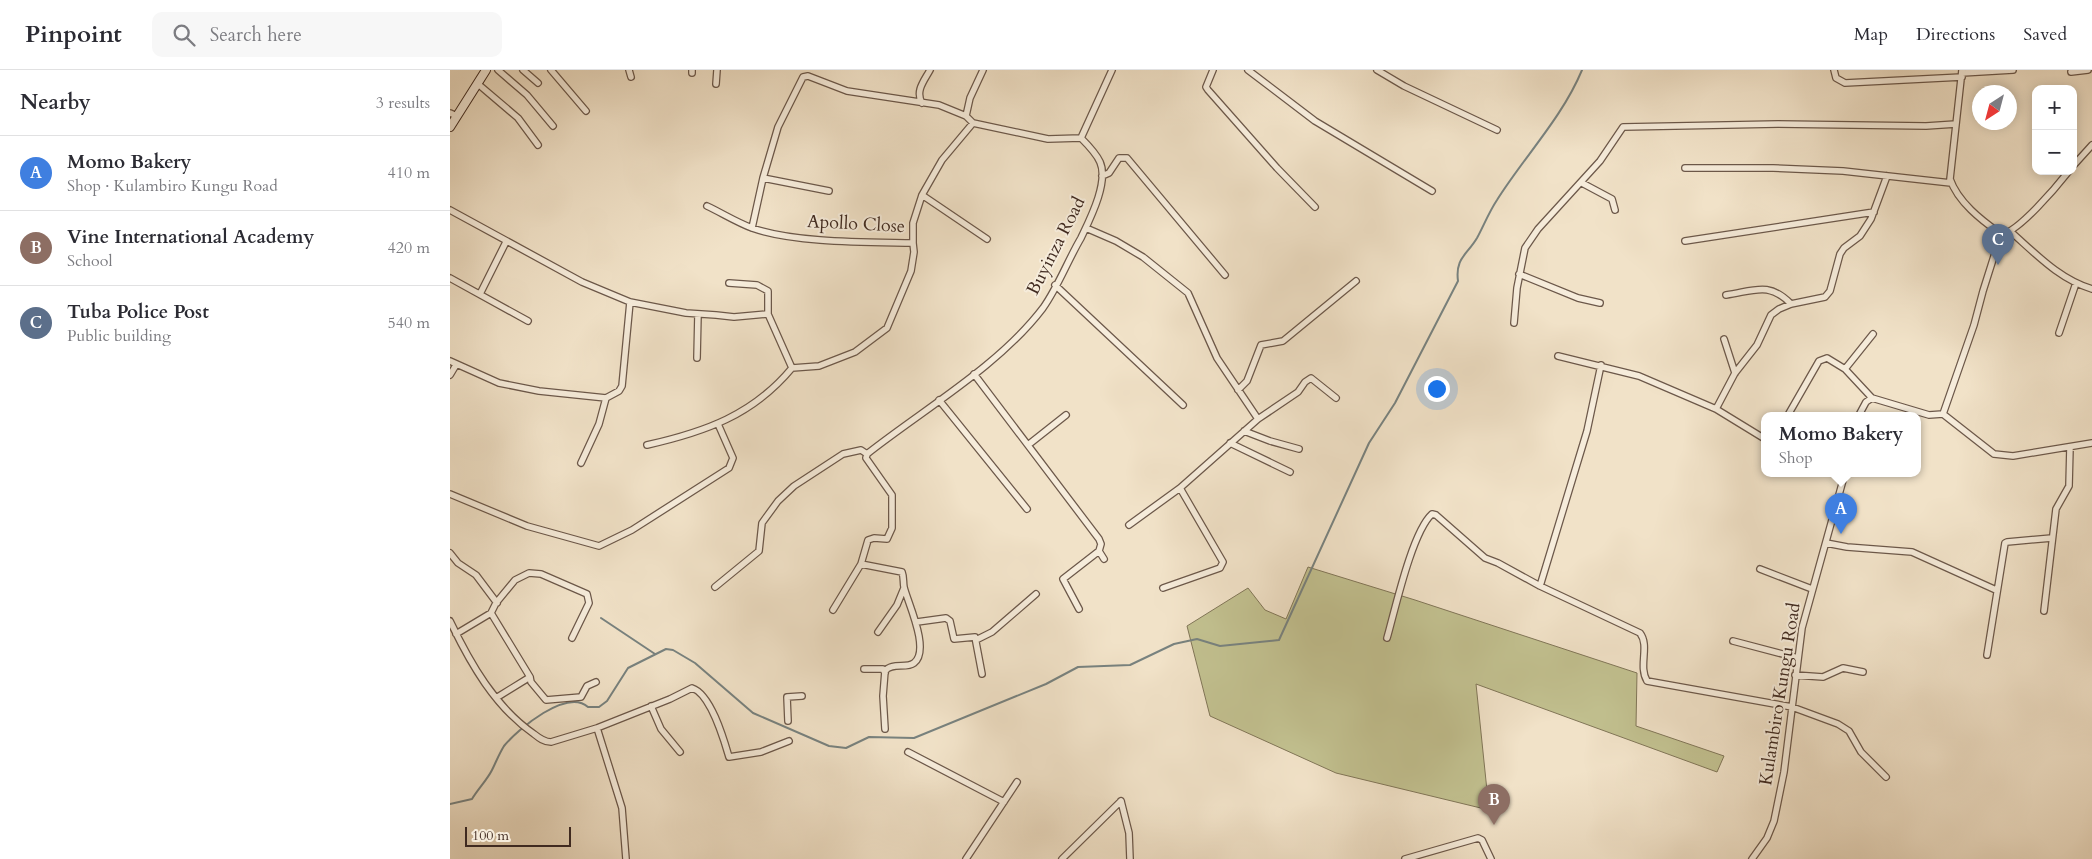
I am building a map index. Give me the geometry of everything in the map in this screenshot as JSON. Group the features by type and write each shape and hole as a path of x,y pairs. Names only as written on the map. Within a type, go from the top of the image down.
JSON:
{"main road":[{"path":"450,127 453,115 478,84 486,70"}],"street":[{"path":"498,70 527,95 553,126"},
{"path":"522,70 538,83"},
{"path":"551,70 586,111"},
{"path":"630,70 631,78"},
{"path":"716,84 717,70"},
{"path":"922,103 918,96 919,90 930,70"},
{"path":"966,116 970,98 983,70"},
{"path":"1081,138 1112,70"},
{"path":"1213,70 1206,83 1208,90 1277,168 1315,207"},
{"path":"1248,70 1314,121 1432,191"},
{"path":"1377,70 1404,86 1497,130"},
{"path":"1834,70 1836,78 1845,83 2013,70"},
{"path":"2071,72 2088,70"},
{"path":"1962,73 1950,172 1951,183 1956,193 1970,208 2001,234"},
{"path":"752,228 763,178 778,127 803,77 808,76 847,91 939,105 966,116 973,122 1048,139 1081,138 1090,146 1100,162 1102,176 1109,173 1119,158 1127,158 1225,275"},
{"path":"478,84 518,118 538,144"},
{"name":"Apollo Close","path":"707,206 752,228 786,235 825,240 912,243 914,222 922,195 942,160 973,122"},
{"path":"1514,323 1519,274 1525,248 1532,237 1600,161 1623,127 1778,124 1926,126 1956,124"},
{"path":"2077,162 2092,145"},
{"path":"1685,168 1772,168 1843,171 1951,183"},
{"path":"2001,234 2011,232 2044,200 2066,175"},
{"name":"Buyinza Road","path":"867,454 974,374 1003,349 1038,313 1056,285 1086,228 1096,203 1102,176"},
{"path":"1716,409 1735,373 1756,344 1771,315 1791,304 1814,300 1828,294 1840,254 1844,248 1860,236 1874,212 1887,176"},
{"path":"763,178 829,191"},
{"path":"1582,183 1612,199 1615,210"},
{"path":"922,195 987,239"},
{"path":"450,210 594,288 630,302 698,314 734,317 768,314"},
{"path":"1685,240 1874,212"},
{"path":"1086,228 1116,241 1137,254 1161,270 1188,293 1212,347 1258,419"},
{"path":"2011,232 2052,268 2076,283 2092,289"},
{"path":"1943,414 1974,325 1982,291 2001,234"},
{"path":"480,294 506,242"},
{"path":"792,368 812,368 830,362 855,352 882,333 889,324 911,271 914,260 912,243"},
{"path":"1519,274 1573,296 1600,303"},
{"path":"450,278 528,321"},
{"path":"1238,390 1247,381 1261,345 1284,341 1356,281"},
{"path":"729,283 757,285 768,291 768,314 792,368"},
{"path":"2059,333 2076,283"},
{"path":"1056,285 1183,405"},
{"path":"1726,295 1772,290 1782,294 1791,304"},
{"path":"450,362 499,383 539,391 606,398 619,391 622,386 630,302"},
{"path":"697,358 698,314"},
{"path":"1845,369 1873,334"},
{"path":"1724,339 1735,373"},
{"path":"1558,356 1601,365 1639,376 1716,409 1761,437"},
{"path":"1790,412 1819,361 1827,358 1845,369 1872,398 1919,412"},
{"path":"450,375 456,365"},
{"path":"1540,586 1587,431 1601,365"},
{"path":"647,445 689,435 718,424 760,401 777,386 792,368"},
{"path":"974,374 1096,534 1101,544 1099,551 1063,579 1079,609"},
{"path":"1129,525 1180,488 1258,419 1298,392 1305,382 1311,378 1336,398"},
{"path":"581,463 599,424 606,398"},
{"path":"1861,412 1866,402 1872,398"},
{"path":"939,400 1027,509"},
{"path":"1921,413 1929,415 1943,414 1988,450 2000,456 2013,456 2092,442"},
{"path":"1028,445 1066,416"},
{"path":"450,494 527,526 599,546 632,530 729,468 733,458 718,424"},
{"path":"1251,425 1255,435"},
{"path":"1244,431 1298,449"},
{"path":"1230,443 1290,472"},
{"path":"2044,611 2056,510 2069,486 2070,447"},
{"path":"715,588 759,551 762,523 766,516 794,486 843,454 860,450 867,454 866,458 892,495 890,535 887,539 874,538 868,540 861,564 833,610"},
{"name":"Kulambiro Kungu Road","path":"1752,859 1767,838 1774,821 1784,772 1802,628 1844,477"},
{"path":"1163,588 1220,568 1223,562 1180,488"},
{"path":"1387,638 1412,552 1426,521 1432,514 1440,518 1485,558 1640,633 1644,641 1642,666 1645,678 1650,682 1792,707 1847,728 1861,752 1886,776"},
{"path":"1987,655 1996,590 2006,542 2052,538"},
{"path":"1826,543 1847,547 1912,552 1996,590"},
{"path":"1099,551 1104,559"},
{"path":"450,553 458,563 476,575 498,603"},
{"path":"861,564 903,573 904,588 917,622 919,652 917,660 912,664 888,668 885,674 883,696 885,729"},
{"path":"1760,569 1812,589"},
{"path":"456,634 490,613 515,580 522,575 534,572 587,594 589,603 572,638"},
{"path":"878,632 897,605 904,588"},
{"path":"976,640 992,632 1036,594"},
{"path":"490,613 541,696 549,701 581,697 587,686 596,682"},
{"path":"917,622 948,618 954,639 973,636 976,640 982,674"},
{"path":"450,621 456,634 496,698 524,727 548,742 597,728 692,688 697,690 719,724 729,757 761,752 789,741"},
{"path":"1733,641 1798,658"},
{"path":"1795,675 1823,677 1843,668 1863,672"},
{"path":"864,669 882,669 885,674"},
{"path":"496,698 530,677"},
{"path":"788,721 787,697 802,696"},
{"path":"651,706 660,729 680,752"},
{"path":"597,728 622,808 626,859"},
{"path":"908,752 1004,802"},
{"path":"966,859 1017,782"},
{"path":"1062,859 1121,801 1129,833 1130,859"},
{"path":"1405,859 1478,838 1482,840 1491,859"}],"shaded area":[{"path":"1308,567 1637,673 1636,726 1724,756 1717,772 1476,684 1489,810 1336,773 1210,716 1187,626 1248,588 1265,610 1286,619"}],"waterway":[{"path":"450,804 472,799 490,774 504,746 531,721 543,713 568,703 599,707 607,701 628,668 666,649 673,650 695,663 753,713 829,746 846,748 869,737 914,738 1046,684 1078,667 1130,665 1174,644 1197,639 1220,646 1279,640 1369,443 1395,403 1458,281 1460,262 1477,238 1497,200 1564,105 1582,70"},
{"path":"601,618 655,654"}],"place":[{"name":"Tuba Police Post","path":"1998,265"},
{"name":"Momo Bakery","path":"1841,534"},
{"name":"Vine International Academy","path":"1494,825"}]}
